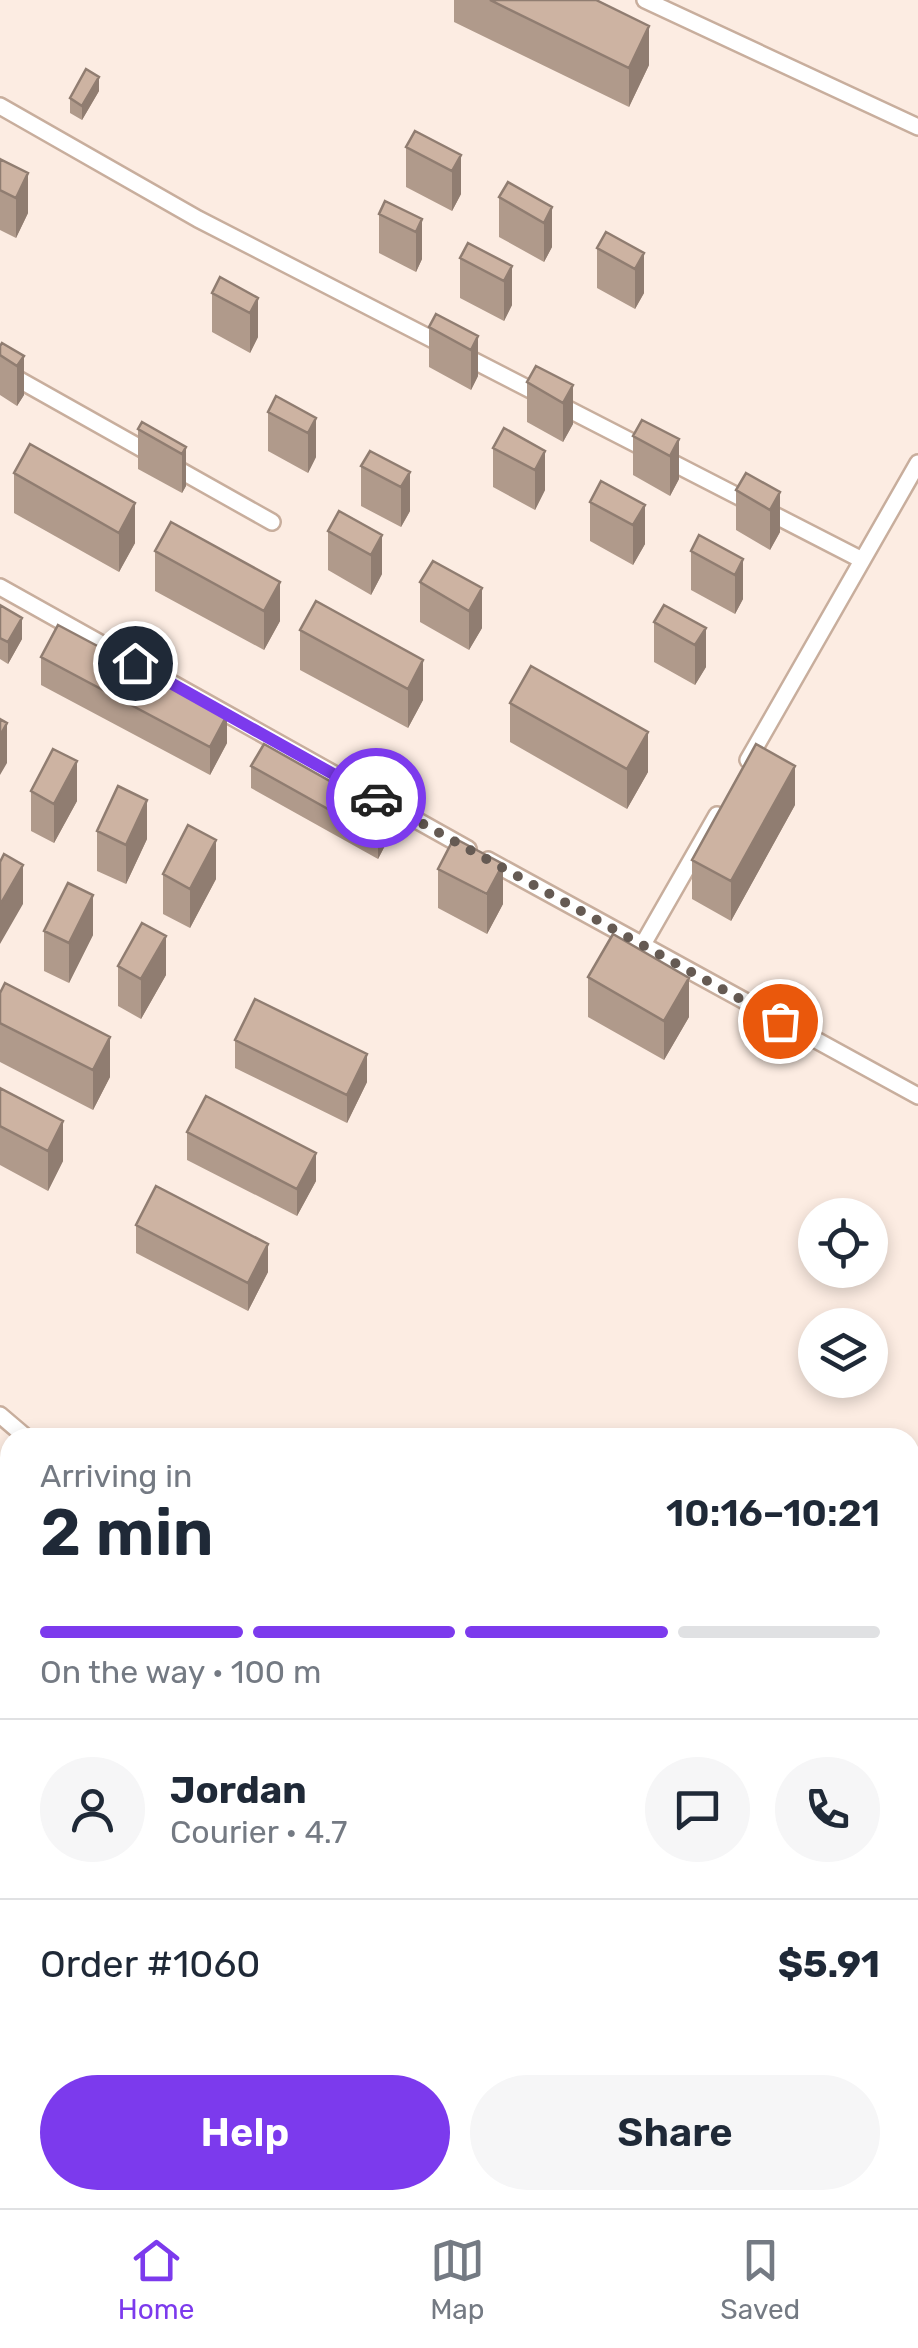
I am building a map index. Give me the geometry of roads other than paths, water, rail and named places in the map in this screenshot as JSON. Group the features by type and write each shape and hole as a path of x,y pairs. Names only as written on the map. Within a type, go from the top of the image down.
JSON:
{"street":[{"path":"645,0 918,127"},
{"path":"0,106 198,219 862,560"},
{"path":"0,370 272,522"},
{"path":"738,778 918,463"},
{"path":"0,587 918,1096"},
{"path":"642,946 728,795"}]}
